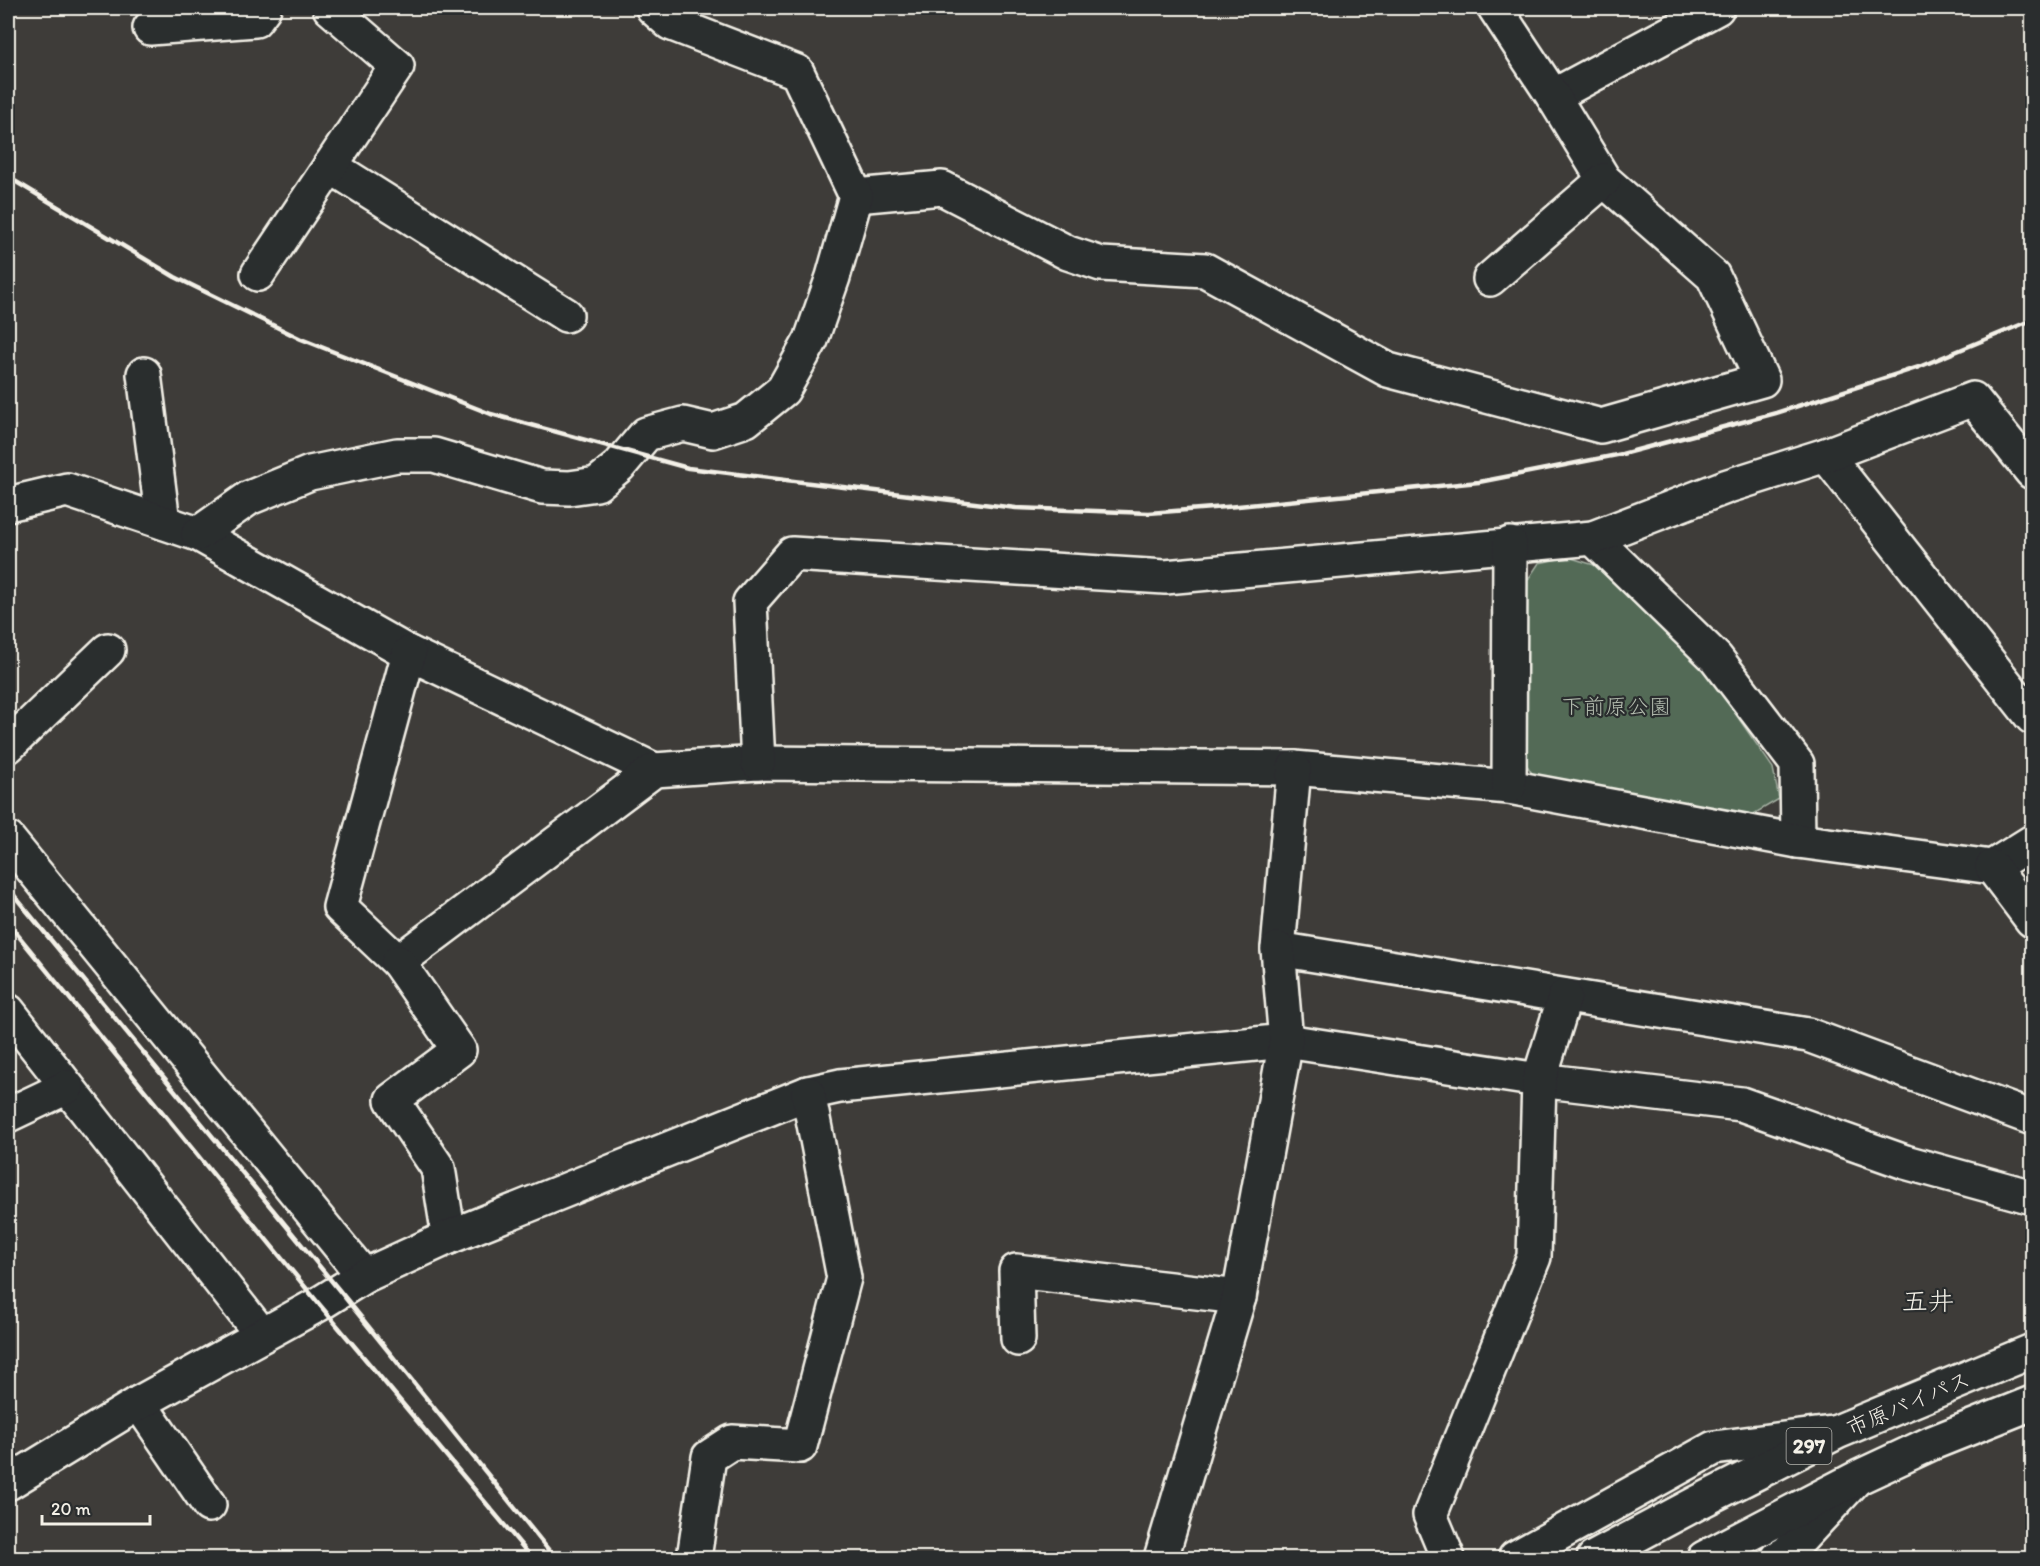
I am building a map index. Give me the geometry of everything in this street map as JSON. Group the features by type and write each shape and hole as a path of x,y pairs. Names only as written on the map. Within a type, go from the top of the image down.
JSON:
{"main road":[{"path":"150,28 255,20 264,8"},
{"path":"258,274 397,66 330,8"},
{"path":"198,534 249,498 310,473 397,455 434,455 542,487 569,488 597,484 619,466 646,434 683,424 713,431 746,420 783,390 811,340 833,277 856,196 797,72 670,23 653,8"},
{"path":"856,196 942,188 1068,253 1101,264 1205,270 1388,370 1601,426 1762,380 1713,276 1604,180 1553,96 1495,8"},
{"path":"1553,96 1718,8"},
{"path":"330,166 566,315"},
{"path":"1490,279 1604,180"},
{"path":"144,374 163,522"},
{"path":"758,763 750,602 792,554 1165,577 1593,538 1728,486 1826,455 1973,399 2032,472"},
{"path":"1826,455 2032,717"},
{"path":"8,504 67,489 198,534 409,653 654,770 758,763 1293,768 1509,787 1798,841 1992,867 2032,842"},
{"path":"1593,538 1716,658 1797,764 1798,841"},
{"path":"1509,787 1510,544"},
{"path":"8,746 108,650"},
{"path":"409,653 340,907 398,962 459,1050 392,1100 438,1168 449,1237"},
{"path":"1161,1558 1239,1297 1286,1041 1278,949 1293,768"},
{"path":"398,962 654,770"},
{"path":"8,838 364,1276"},
{"path":"1992,867 2032,920"},
{"path":"1278,949 1808,1035 2032,1118"},
{"path":"1448,1558 1430,1515 1533,1257 1539,1080 1565,996"},
{"path":"8,1011 262,1335"},
{"path":"8,1483 139,1403 364,1276 449,1237 808,1093 840,1086 1286,1041 1539,1080 1741,1104 1905,1162 2032,1197"},
{"path":"8,1115 67,1087"},
{"path":"694,1558 709,1457 732,1442 800,1446 844,1278 808,1093"},
{"path":"1018,1339 1016,1271 1239,1297"},
{"name":"市原バイパス","path":"1594,1558 1837,1432 2032,1351"},
{"path":"139,1403 209,1505"},
{"name":"市原バイパス","path":"1704,1558 1859,1477 1932,1443 2031,1408"},
{"path":"1515,1558 1714,1448 1837,1432"},
{"path":"1778,1558 1787,1553 1859,1477"}],"green space":[{"name":"下前原公園","path":"1568,557 1594,565 1703,667 1773,768 1779,799 1752,815 1539,785 1525,762 1525,584 1539,563"}],"railway":[{"path":"8,177 175,277 301,339 491,414 688,468 1016,508 1149,513 1479,482 1622,454 1776,413 1919,367 2032,320"},
{"path":"8,888 339,1290 555,1558"},
{"path":"8,923 319,1304 532,1558"}],"district":[{"name":"五井","path":"1928,1301"}]}
